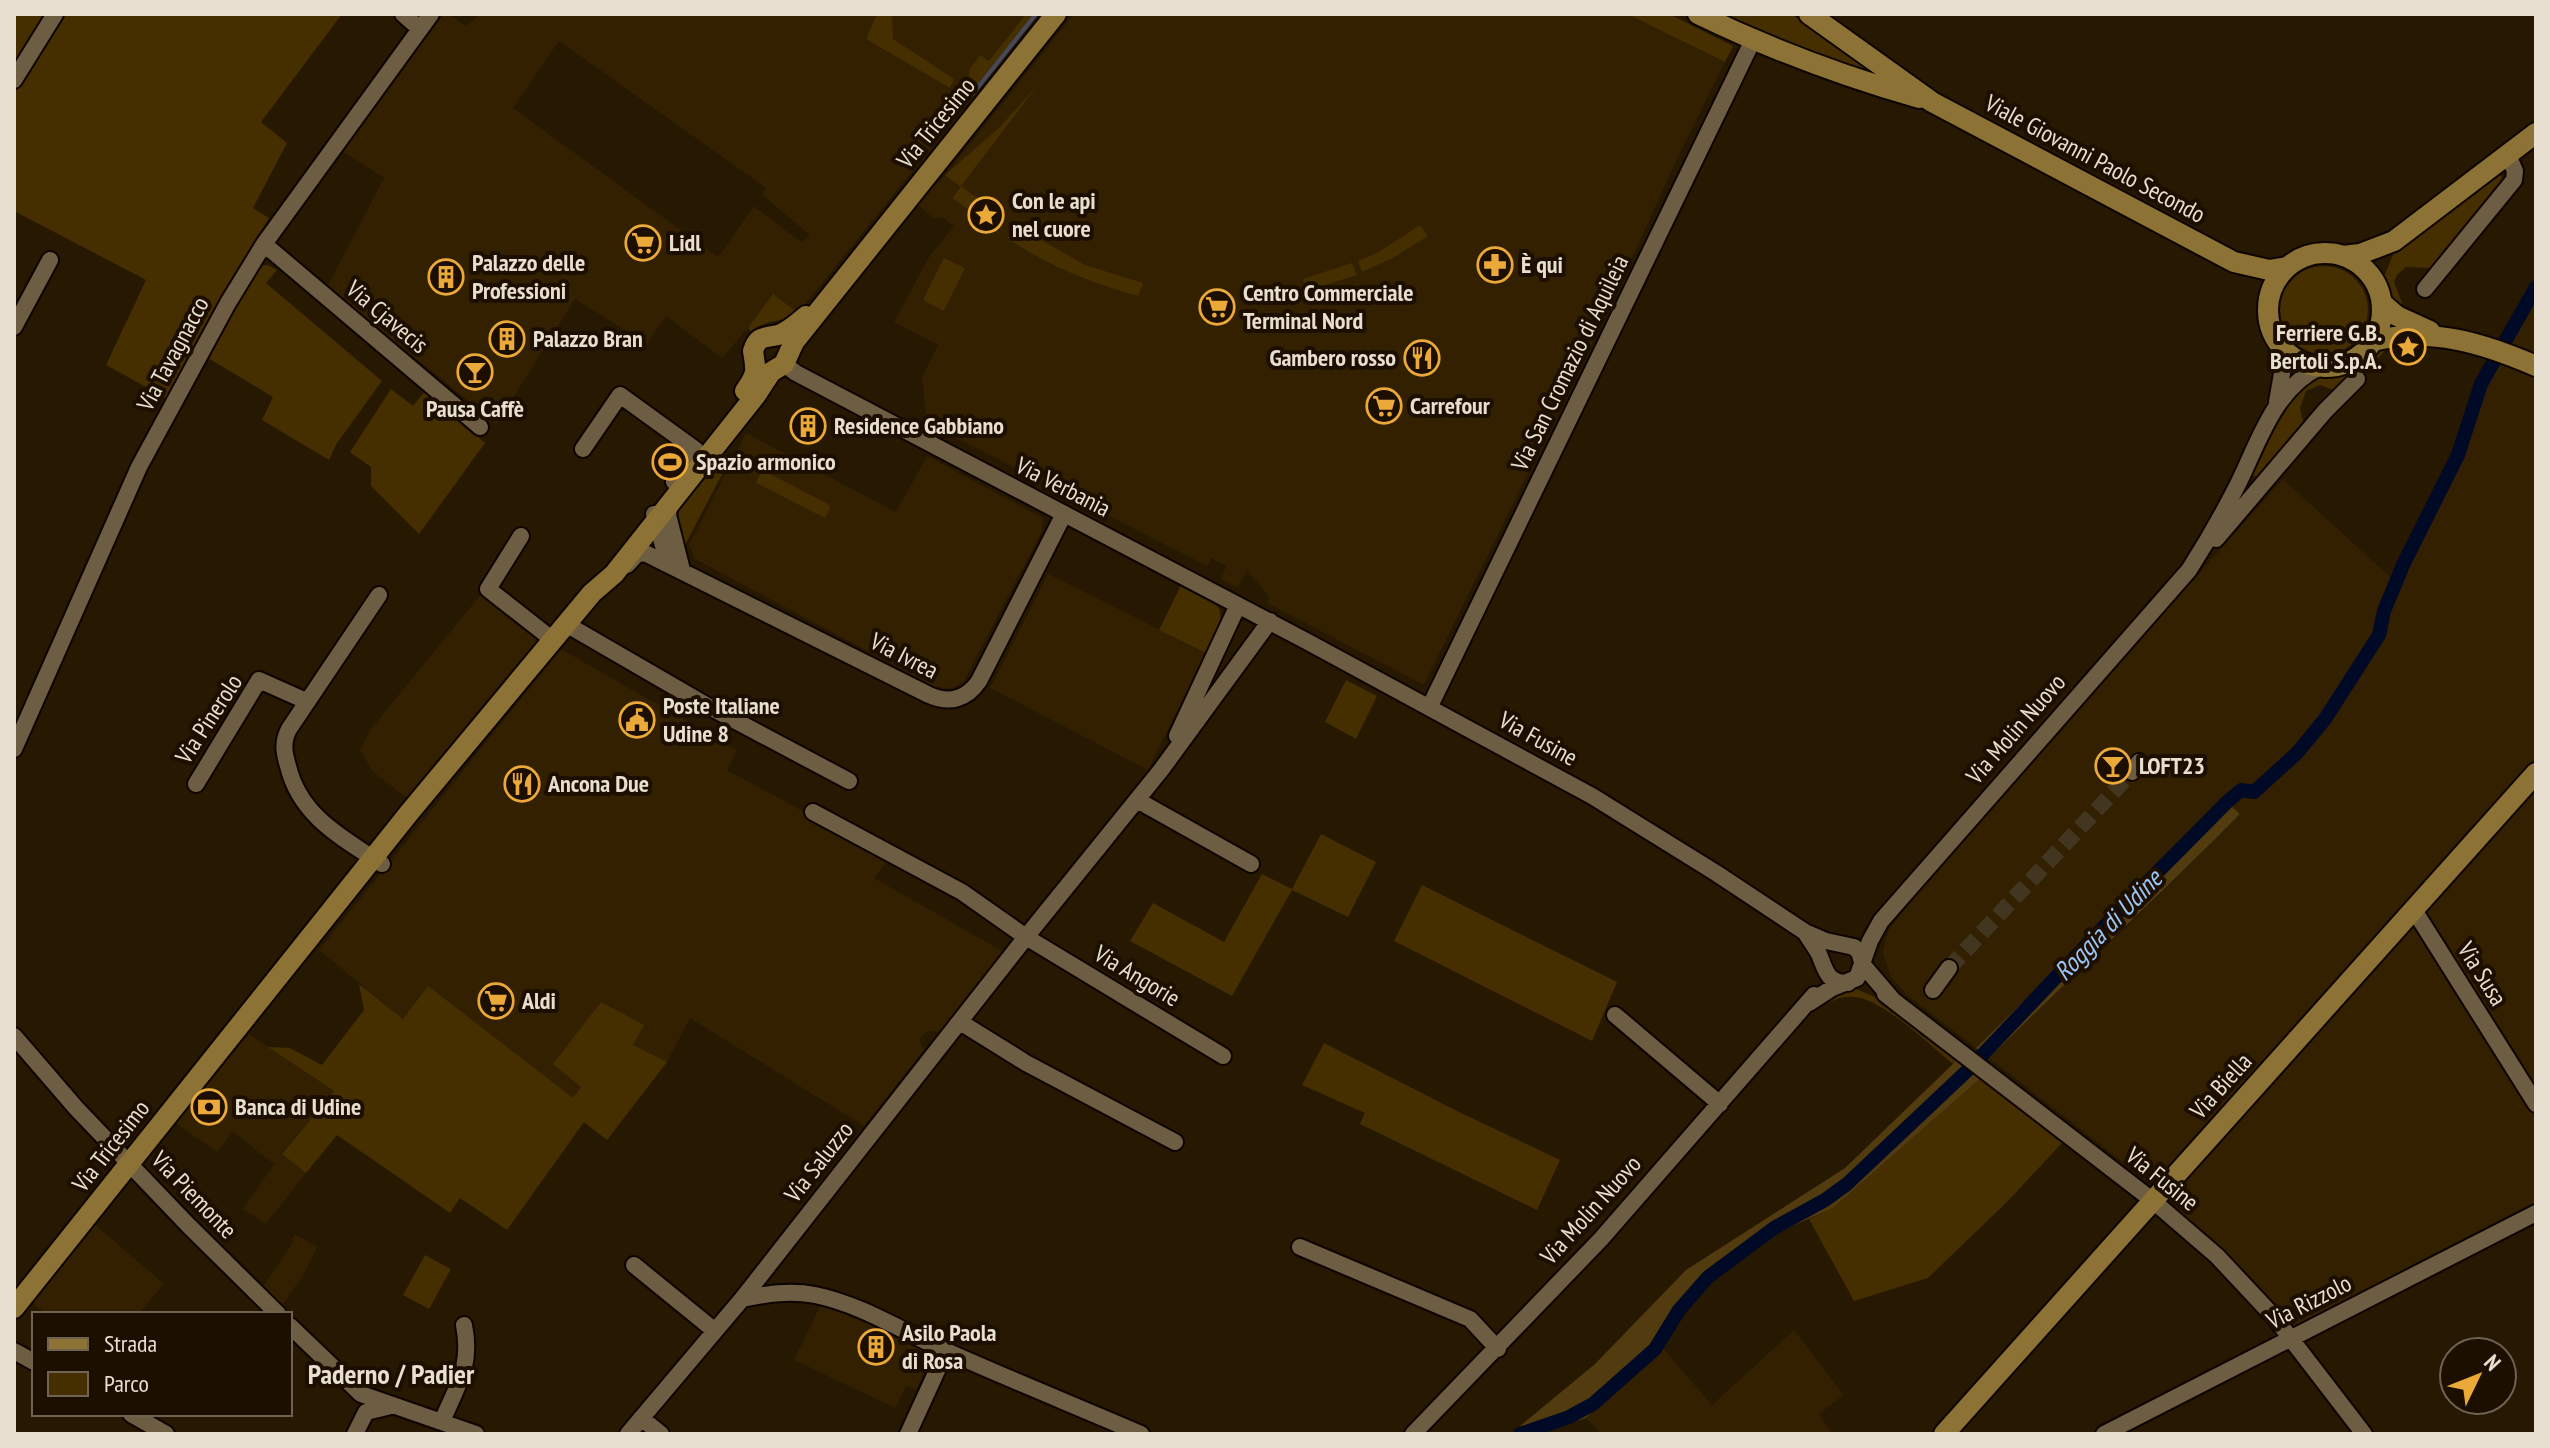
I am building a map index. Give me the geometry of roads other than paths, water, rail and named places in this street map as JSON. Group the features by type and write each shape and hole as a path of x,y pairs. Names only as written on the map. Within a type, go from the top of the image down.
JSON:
{"main road":[{"name":"Via Tricesimo","path":"598,588 605,565 696,450 856,264 1056,14"},
{"name":"Viale Giovanni Paolo Secondo","path":"1809,14 1932,102 2234,262 2269,270 2287,267"},
{"name":"Viale Giovanni Paolo Secondo","path":"1707,15 1753,40 1823,69 1932,102"},
{"path":"2343,256 2366,270 2374,282 2382,303 2382,319 2366,350 2345,364 2320,367 2291,356 2277,340 2269,319 2272,290 2287,267 2309,255 2326,253 2343,256 2374,251 2394,241 2536,133"},
{"path":"2374,282 2379,265 2394,241"},
{"name":"Viale Giovanni Paolo Secondo","path":"2234,262 2256,285 2268,307"},
{"path":"2382,303 2409,322 2444,336 2493,348 2528,363"},
{"path":"2373,341 2408,335 2444,336"},
{"name":"Via Tricesimo","path":"14,1308 248,1016 377,861 425,793 656,521 756,395 776,357"},
{"name":"Via Biella","path":"1944,1434 2536,773"}],"street":[{"path":"14,80 55,14"},
{"path":"403,14 420,29"},
{"name":"Via Tavagnacco","path":"14,749 139,467 228,303 264,244 431,14"},
{"name":"Via San Cromazio di Aquileia","path":"1430,706 1753,40"},
{"path":"2425,289 2514,180 2515,171 2508,155"},
{"name":"Via Cjavecis","path":"264,244 480,427"},
{"path":"14,327 50,260"},
{"name":"Via Molin Nuovo","path":"2277,340 2283,368 2277,405"},
{"name":"Via Verbania","path":"776,357 809,380 1238,605"},
{"name":"Via Molin Nuovo","path":"2189,570 2223,513 2277,405 2296,382 2320,367"},
{"name":"Via Molin Nuovo","path":"1863,965 1870,941 1881,921 2325,411 2357,379"},
{"path":"583,449 620,395 696,450"},
{"name":"Via Tricesimo","path":"656,521 655,506 686,468 696,450"},
{"path":"670,502 668,515 675,566"},
{"name":"Via Ivrea","path":"598,588 619,574 638,553 647,554 929,695 950,701 969,693 979,681 1064,514"},
{"path":"656,521 675,566"},
{"path":"521,536 488,589 560,632 849,781"},
{"path":"377,861 313,815 296,789 285,756 285,741 306,701 379,595"},
{"name":"Via Fusine","path":"1238,605 1592,796 1805,932 1841,944"},
{"name":"Via Saluzzo","path":"1161,770 1238,605"},
{"name":"Via Saluzzo","path":"628,1434 742,1299 1161,770 1270,621"},
{"path":"1206,674 1225,683"},
{"name":"Via Pinerolo","path":"196,784 259,680 306,701"},
{"path":"1137,800 1251,864"},
{"path":"813,812 962,892 1026,937"},
{"name":"Via Susa","path":"2414,910 2536,1104"},
{"name":"Via Molin Nuovo","path":"1841,944 1853,940 1881,921"},
{"name":"Via Fusine","path":"1805,932 1823,965"},
{"name":"Via Angorie","path":"1026,937 1223,1056"},
{"path":"1841,944 1848,944 1859,952 1863,965 1857,978 1845,983 1833,981 1823,965 1830,948 1841,944"},
{"name":"Via Molin Nuovo","path":"1413,1434 1601,1239 1809,1003 1820,984 1823,965"},
{"name":"Via Fusine","path":"1863,965 1892,999"},
{"path":"1933,990 1949,968"},
{"name":"Via Fusine","path":"1845,983 1872,987 1892,999 2152,1200 2217,1256 2291,1337 2364,1434"},
{"name":"Via Molin Nuovo","path":"1809,1003 1845,983"},
{"path":"1615,1015 1720,1104"},
{"path":"960,1022 1026,1063 1175,1142"},
{"name":"Via Piemonte","path":"14,1036 55,1086 276,1312"},
{"name":"Via Rizzolo","path":"2104,1434 2536,1213"},
{"path":"1300,1247 1470,1319 1498,1349"},
{"path":"634,1265 715,1331"},
{"path":"742,1299 770,1293 820,1296 842,1303 1141,1434"},
{"path":"442,1421 467,1362 464,1325"},
{"path":"292,1328 362,1401 397,1406 476,1434"},
{"path":"14,1351 32,1361"},
{"path":"908,1434 946,1351"},
{"path":"353,1434 362,1401"},
{"path":"134,1416 166,1434"},
{"path":"641,1418 661,1434"}],"waterway":[{"path":"971,96 1036,14"},
{"name":"Roggia di Udine","path":"1520,1434 1569,1417 1593,1404 1655,1349 1679,1310 1708,1277 1774,1228 1847,1184 1969,1069 2227,802 2241,790 2254,792 2297,753 2325,719 2379,635 2384,611 2403,565 2458,455 2481,384 2536,287"}],"tunnel":[{"path":"1949,968 2132,772"}],"place":[{"name":"Con le api nel cuore","path":"986,215"},
{"name":"Lidl","path":"643,243"},
{"name":"È qui","path":"1495,265"},
{"name":"Palazzo delle Professioni","path":"446,277"},
{"name":"Centro Commerciale Terminal Nord","path":"1217,307"},
{"name":"Palazzo Bran","path":"507,339"},
{"name":"Ferriere G.B. Bertoli S.p.A.","path":"2408,347"},
{"name":"Gambero rosso","path":"1422,358"},
{"name":"Pausa Caffè","path":"475,372"},
{"name":"Carrefour","path":"1384,406"},
{"name":"Residence Gabbiano","path":"808,426"},
{"name":"Spazio armonico","path":"670,462"},
{"name":"Poste Italiane Udine 8","path":"637,720"},
{"name":"LOFT23","path":"2113,766"},
{"name":"Ancona Due","path":"522,784"},
{"name":"Aldi","path":"496,1001"},
{"name":"Banca di Udine","path":"209,1107"},
{"name":"Asilo Paola di Rosa","path":"876,1347"}],"district":[{"name":"Paderno / Padier","path":"391,1374"}]}
